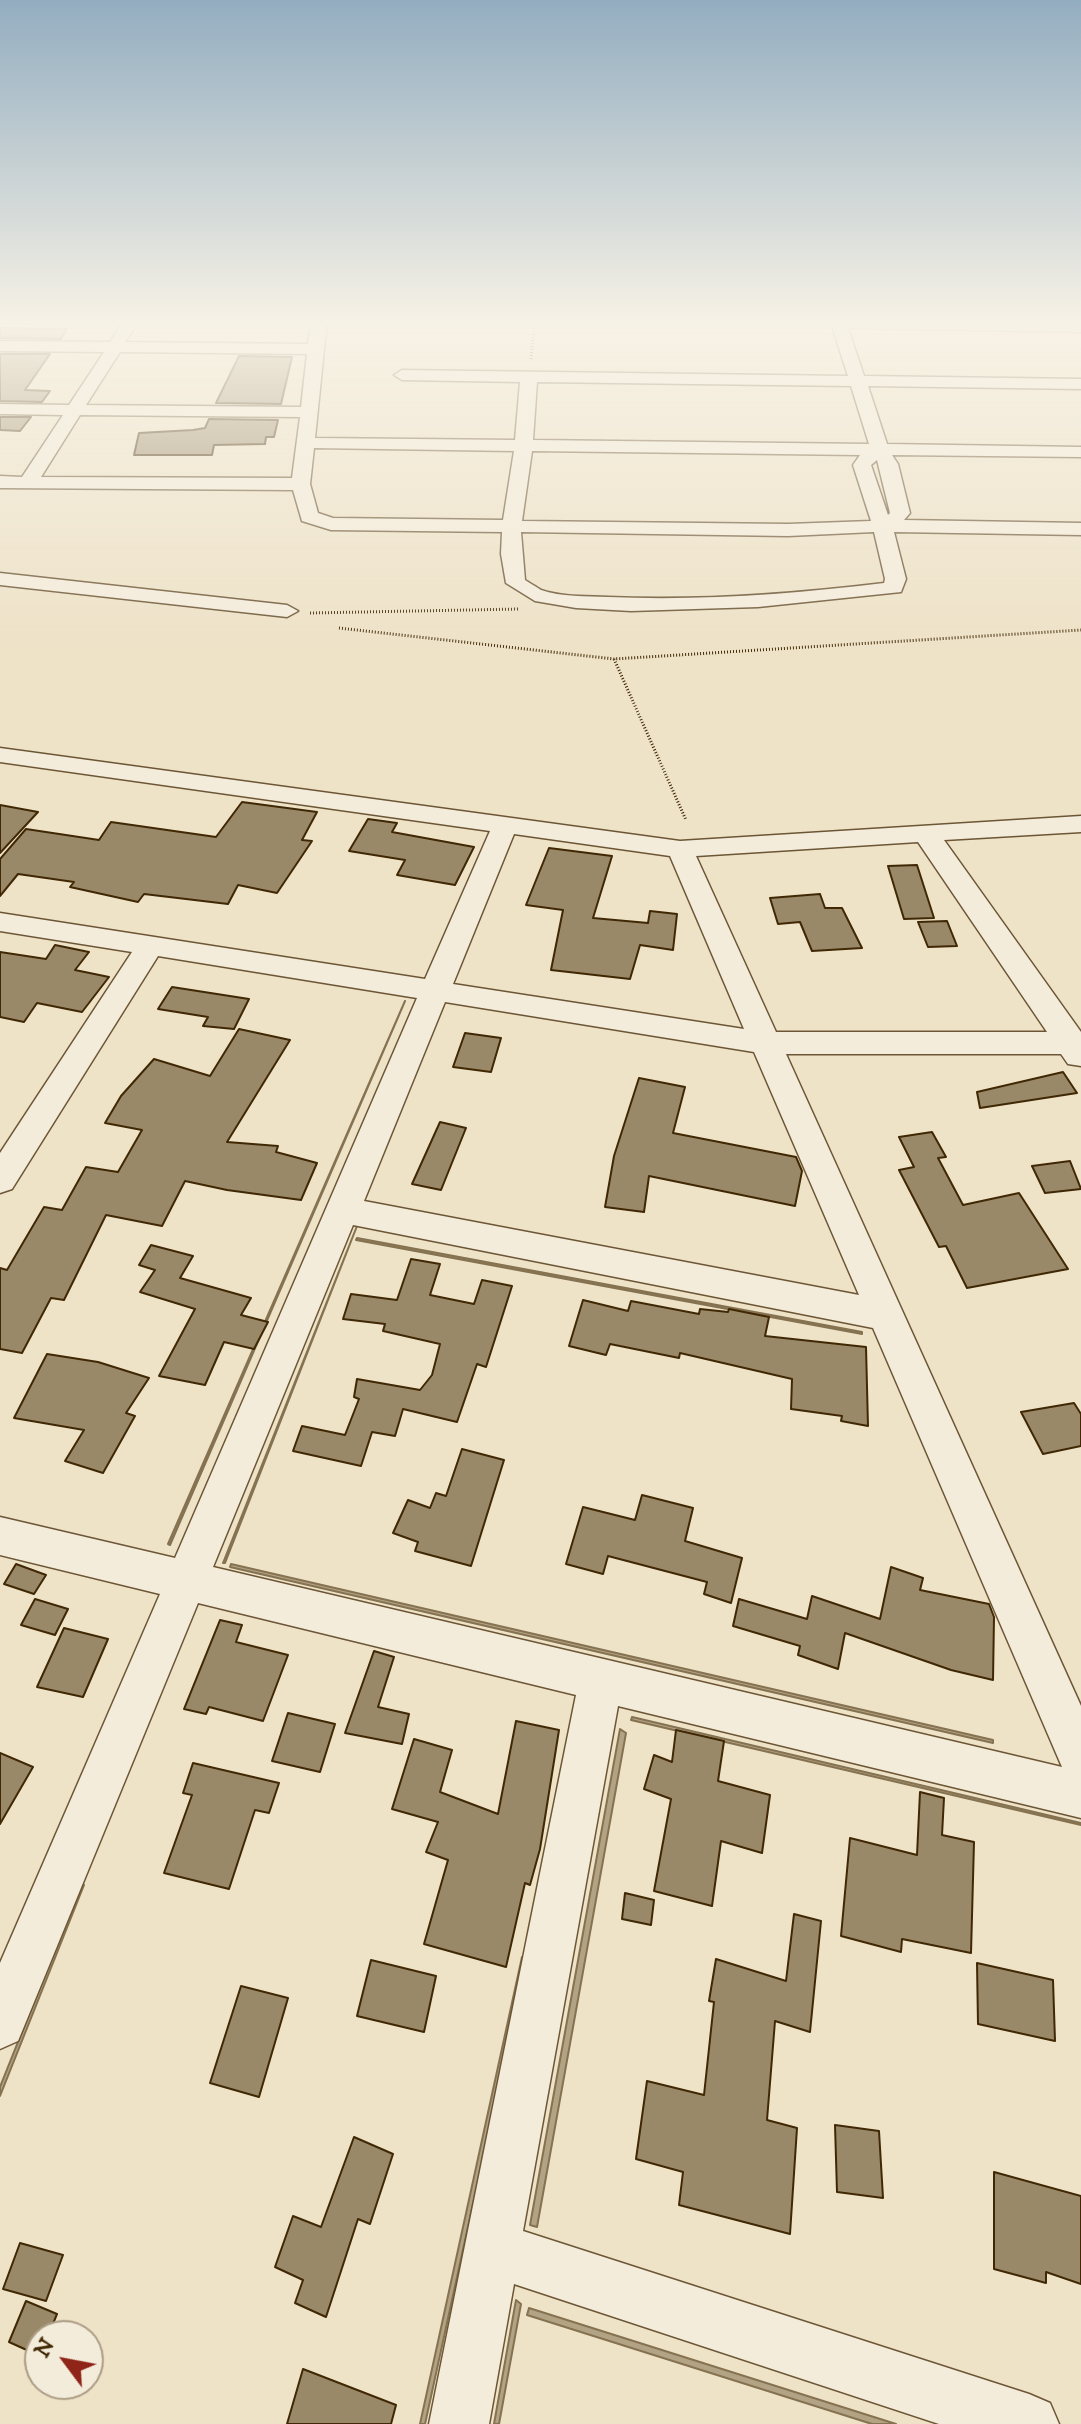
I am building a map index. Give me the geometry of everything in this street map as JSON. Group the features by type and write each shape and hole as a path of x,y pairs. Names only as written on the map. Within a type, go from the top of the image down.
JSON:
{"street":[{"path":"28,482 59,433"},
{"path":"306,433 301,484 309,517 331,524 775,530 882,526 1081,529"},
{"path":"524,433 513,526 513,573 517,587 529,595 622,606 894,588 898,580 882,526"},
{"path":"874,433 889,464 900,513 894,521 882,526"},
{"path":"305,443 1081,452"},
{"path":"0,482 301,484"},
{"path":"0,579 287,611"},
{"path":"4,760 505,825 683,834 926,834 1081,824"},
{"path":"0,2023 505,825"},
{"path":"683,834 765,1043 1081,1758"},
{"path":"926,834 1077,1048"},
{"path":"0,922 765,1043 1077,1048"},
{"path":"0,1180 151,945"},
{"path":"343,1210 884,1315"},
{"path":"0,1536 1081,1795"},
{"path":"459,2424 601,1680"},
{"path":"492,2249 1029,2424"}],"path":[{"path":"287,611 321,615 524,609 546,599"},
{"path":"339,628 614,659 1081,630"},
{"path":"614,659 683,834"}],"shaded area":[{"path":"405,1001 170,1545 168,1544"},
{"path":"357,1226 225,1563 223,1563"},
{"path":"356,1240 862,1332 862,1334"},
{"path":"231,1564 993,1740 993,1743 230,1567"},
{"path":"632,1717 1081,1823 1081,1825 631,1720"},
{"path":"620,1729 626,1733 537,2227 530,2225"},
{"path":"82,1882 84,1885 0,2096 0,2087"},
{"path":"527,1956 425,2424 420,2424 522,1957"},
{"path":"516,2300 521,2304 499,2424 494,2424"},
{"path":"529,2308 896,2424 872,2424 527,2315"}],"building":[{"path":"139,433 275,433 274,437 266,437 265,444 214,445 212,455 134,455"},
{"path":"242,802 317,812 302,840 312,841 277,893 238,885 228,904 144,894 138,902 70,887 74,882 18,874 0,896 0,859 26,829 99,840 111,822 216,837"},
{"path":"0,805 38,812 0,853"},
{"path":"368,819 397,823 392,832 474,847 455,885 397,875 405,860 349,851"},
{"path":"549,848 612,856 593,918 648,923 650,911 677,914 673,950 640,945 630,979 551,970 563,910 526,905"},
{"path":"917,865 934,918 904,919 888,866"},
{"path":"820,894 825,908 842,908 862,948 812,951 800,922 778,924 770,898"},
{"path":"947,921 957,946 928,947 918,922"},
{"path":"55,945 89,952 75,970 109,977 82,1012 37,1003 24,1022 0,1017 0,952 46,959"},
{"path":"172,987 249,999 234,1029 203,1026 208,1017 158,1009"},
{"path":"239,1029 290,1040 227,1142 278,1146 276,1152 317,1163 301,1200 185,1181 162,1226 106,1215 64,1300 51,1298 22,1353 0,1349 0,1268 7,1270 44,1207 62,1210 86,1167 118,1172 142,1130 105,1123 121,1096 154,1059 210,1076"},
{"path":"465,1033 501,1038 491,1072 453,1067"},
{"path":"1063,1072 1077,1093 980,1108 977,1092"},
{"path":"639,1078 685,1087 673,1133 796,1157 802,1171 795,1206 649,1176 644,1212 605,1207 614,1156"},
{"path":"440,1122 466,1128 441,1190 412,1184"},
{"path":"932,1132 946,1157 938,1158 963,1205 1019,1193 1068,1269 967,1288 946,1246 939,1247 899,1170 914,1167 899,1137"},
{"path":"1070,1161 1081,1189 1045,1193 1032,1166"},
{"path":"151,1245 193,1256 180,1278 251,1298 241,1315 268,1322 254,1349 224,1342 205,1385 159,1376 195,1309 140,1292 155,1270 139,1265"},
{"path":"411,1259 440,1264 430,1295 474,1304 482,1280 512,1286 486,1367 477,1364 457,1422 403,1409 395,1436 372,1432 361,1466 293,1451 302,1426 345,1435 359,1399 354,1397 357,1379 420,1390 432,1375 440,1344 383,1331 385,1324 343,1319 351,1294 397,1300"},
{"path":"583,1300 628,1311 631,1301 699,1314 700,1309 728,1312 729,1309 769,1317 765,1336 866,1347 868,1426 841,1421 842,1416 791,1409 792,1379 680,1353 679,1358 610,1344 606,1355 569,1346"},
{"path":"47,1354 98,1362 149,1378 126,1413 135,1416 103,1473 65,1461 84,1430 14,1418"},
{"path":"1074,1403 1081,1414 1081,1446 1043,1454 1021,1412"},
{"path":"462,1449 504,1460 471,1566 415,1551 418,1542 393,1533 408,1500 430,1508 436,1493 446,1496"},
{"path":"642,1495 693,1508 685,1541 742,1558 731,1603 704,1594 707,1582 608,1556 603,1574 566,1564 583,1507 635,1520"},
{"path":"16,1564 46,1575 34,1594 4,1584"},
{"path":"891,1567 923,1578 920,1590 989,1604 994,1617 993,1680 951,1670 845,1633 838,1669 798,1655 800,1646 733,1626 739,1599 807,1619 812,1596 880,1619"},
{"path":"35,1599 68,1609 55,1635 21,1625"},
{"path":"220,1620 242,1625 236,1642 288,1655 263,1721 209,1707 206,1714 184,1709"},
{"path":"64,1628 108,1639 83,1697 37,1687"},
{"path":"374,1651 394,1657 378,1707 409,1714 402,1744 345,1733"},
{"path":"288,1713 335,1724 320,1772 272,1761"},
{"path":"516,1721 559,1730 540,1849 530,1885 525,1883 506,1967 424,1944 448,1860 426,1852 438,1822 392,1809 414,1739 452,1750 440,1792 498,1814"},
{"path":"676,1730 724,1741 718,1781 770,1795 762,1853 721,1841 712,1906 654,1891 671,1799 644,1789 654,1755 672,1762"},
{"path":"0,1753 33,1767 0,1824"},
{"path":"193,1763 279,1783 269,1813 255,1810 229,1889 164,1873 192,1795 183,1793"},
{"path":"920,1792 944,1798 942,1835 974,1842 971,1953 902,1939 901,1952 841,1936 850,1838 917,1855"},
{"path":"625,1893 654,1900 651,1925 622,1919"},
{"path":"794,1914 821,1921 810,2032 775,2021 767,2120 797,2128 790,2234 679,2205 683,2172 636,2159 647,2081 704,2095 714,2002 709,2001 716,1959 786,1981"},
{"path":"371,1960 436,1976 424,2032 357,2016"},
{"path":"977,1963 1053,1980 1055,2041 978,2024"},
{"path":"241,1986 288,1998 259,2097 210,2083"},
{"path":"835,2125 879,2131 883,2198 837,2192"},
{"path":"354,2137 393,2154 370,2224 358,2219 326,2317 295,2303 303,2280 275,2267 293,2216 321,2227"},
{"path":"994,2172 1081,2196 1081,2284 1046,2272 1046,2283 994,2269"},
{"path":"20,2243 63,2255 46,2301 3,2289"},
{"path":"26,2301 57,2314 55,2320 24,2320 24,2349 9,2342"},
{"path":"303,2369 396,2405 391,2424 287,2424"}]}
